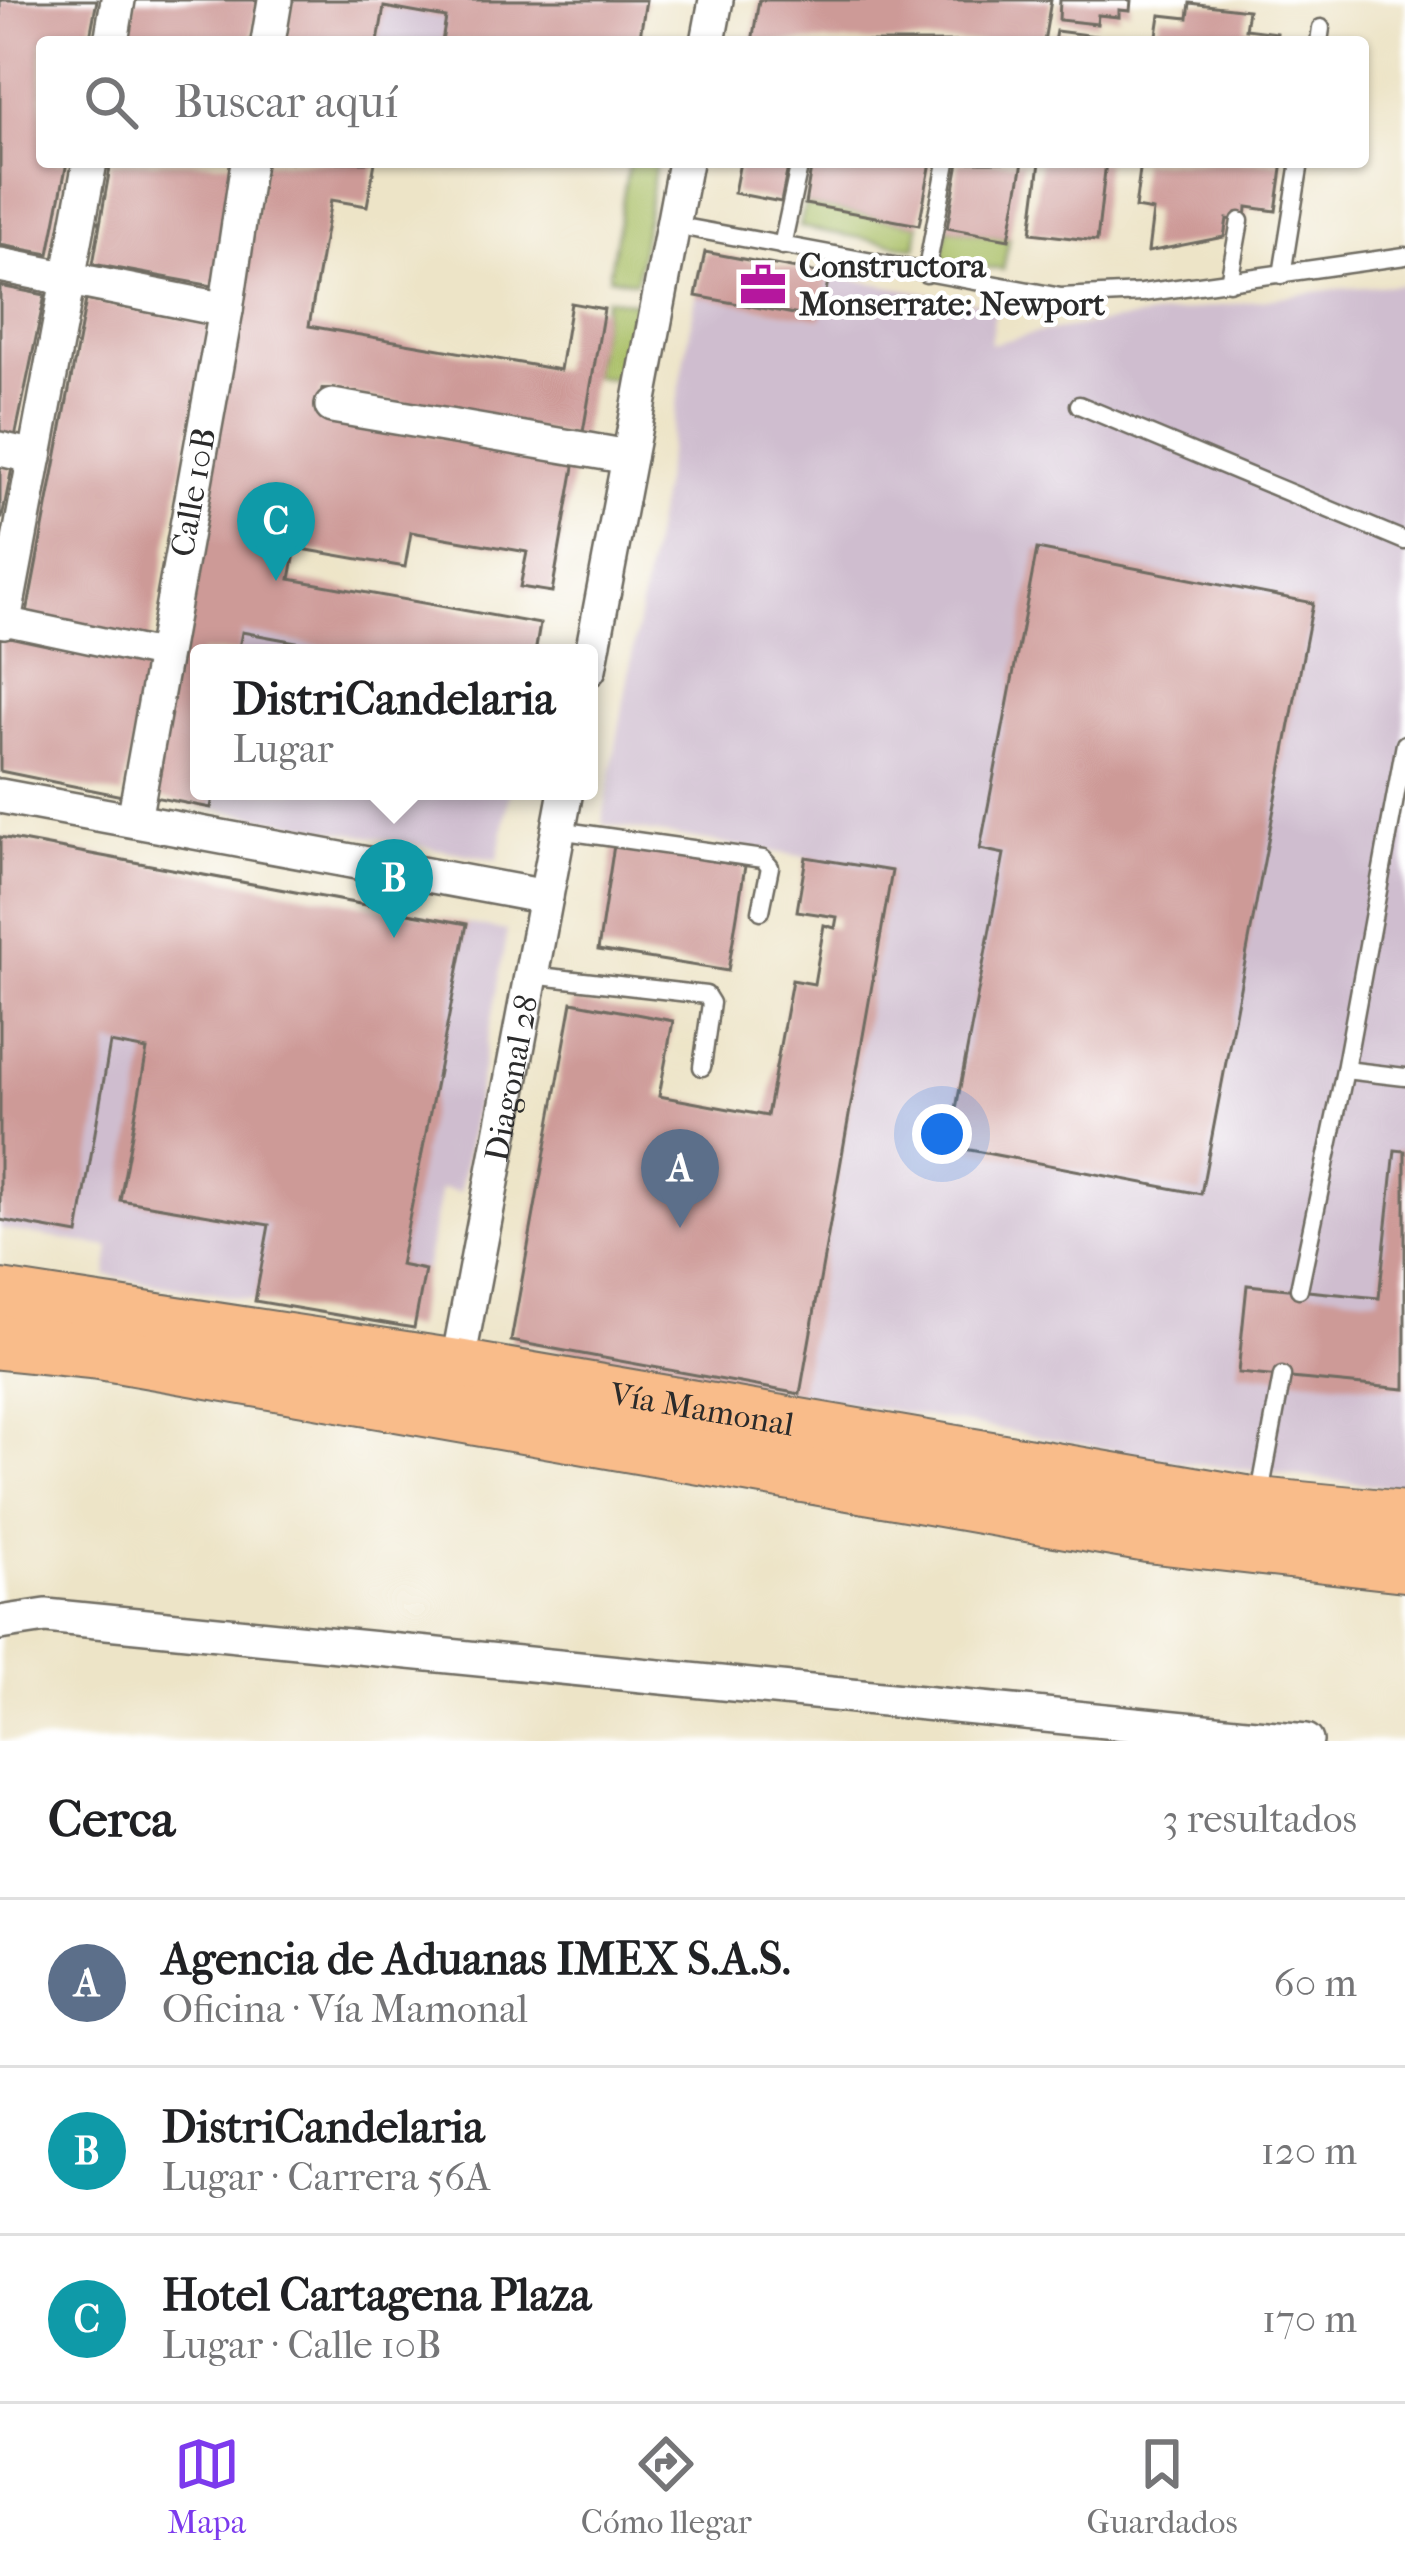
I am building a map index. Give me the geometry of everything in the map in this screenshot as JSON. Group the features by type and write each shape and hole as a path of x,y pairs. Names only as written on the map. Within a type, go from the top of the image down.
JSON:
{"main road":[{"name":"Vía Mamonal","path":"0,1297 457,1367 1258,1505 1405,1520"},
{"name":"Vía Mamonal","path":"0,1342 99,1352 1147,1535 1405,1564"}],"street":[{"path":"112,36 118,0"},
{"path":"269,36 274,0"},
{"path":"709,36 716,0"},
{"path":"89,168 2,620 164,655"},
{"name":"Calle 10B","path":"134,820 247,168"},
{"path":"594,644 684,168"},
{"path":"0,265 226,310"},
{"path":"332,406 629,457"},
{"path":"0,449 35,457"},
{"path":"0,796 546,897"},
{"name":"Diagonal 28","path":"457,1367 564,800"},
{"path":"0,1624 46,1616 1306,1741"}],"lane":[{"path":"782,246 799,168"},
{"path":"926,274 945,168"},
{"path":"1282,275 1299,168"},
{"path":"1229,282 1240,221"},
{"path":"673,226 1061,297 1101,298 1405,256"},
{"path":"1079,405 1405,541"},
{"path":"1299,1289 1405,744"},
{"path":"559,830 763,859 770,867 761,911"},
{"path":"531,975 706,994 711,1003 703,1067"},
{"path":"1345,1070 1405,1077"},
{"path":"1258,1505 1282,1376"}],"shaded area":[{"path":"364,4 547,36 359,36"},
{"path":"829,275 996,306 990,344 1041,332 1335,289 1405,284 1405,1489 1182,1462 800,1394 892,871 602,824 696,296 820,319"},
{"path":"242,632 307,644 240,644"},
{"path":"212,800 508,800 498,860 211,808"},
{"path":"0,837 507,931 460,1192 441,1189 414,1328 106,1275 110,1247 0,1229"}],"green space":[{"path":"628,168 655,168 636,282 609,277"},
{"path":"805,204 919,225 916,248 800,227"},
{"path":"947,228 1009,239 1003,270 942,259"},
{"path":"606,298 636,303 624,381 592,376"}],"building":[{"path":"0,0 97,0 90,36 36,36 36,168 66,168 49,254 0,245"},
{"path":"134,0 258,0 252,36 128,36"},
{"path":"292,0 646,0 640,36 443,36 446,18 384,7 379,36 286,36"},
{"path":"759,0 1051,0 1045,36 753,36"},
{"path":"1060,0 1131,0 1130,11 1119,10 1119,17 1098,15 1097,24 1059,20"},
{"path":"1190,3 1248,10 1245,29 1277,36 1157,36 1160,15 1188,18"},
{"path":"1056,31 1096,36 1055,36"},
{"path":"110,168 240,168 218,287 93,264"},
{"path":"263,168 374,168 367,206 331,200 309,326 560,370 571,303 604,309 582,438 322,389 318,414 575,461 552,592 520,587 527,552 411,532 405,567 296,548 290,579 540,624 537,644 307,644 242,632 240,644 190,644 190,800 212,800 211,808 149,796"},
{"path":"739,168 788,168 781,202 734,193"},
{"path":"811,168 930,168 919,225 805,204"},
{"path":"958,168 1022,168 1009,239 947,228"},
{"path":"1039,168 1105,168 1097,241 1031,233"},
{"path":"1140,168 1282,168 1276,211 1247,207 1246,222 1227,219 1224,237 1148,252 1153,211 1135,208"},
{"name":"Constructora Monserrate: Newport","path":"705,252 829,275 821,319 696,296"},
{"path":"0,286 45,295 14,442 0,439"},
{"path":"86,300 210,324 149,642 26,618"},
{"path":"0,465 12,468 2,518 0,518"},
{"path":"1037,549 1313,603 1201,1194 949,1146 1004,854 980,849"},
{"path":"0,632 149,663 122,796 0,771"},
{"path":"0,837 467,924 400,1265 425,1270 414,1328 255,1301 269,1225 120,1200 147,1050 110,1043 78,1234 0,1220"},
{"path":"614,845 745,866 728,971 598,950"},
{"path":"806,857 892,871 800,1394 511,1341 572,1002 673,1021 659,1096 767,1116 792,980 814,984 824,925 835,928 837,917 797,911"},
{"path":"1395,1150 1405,1151 1405,1389 1238,1373 1247,1285 1379,1298"}],"place":[{"name":"Constructora Monserrate: Newport","path":"763,285"},
{"name":"Hotel Cartagena Plaza","path":"276,581"},
{"name":"DistriCandelaria","path":"394,938"},
{"name":"Agencia de Aduanas IMEX S.A.S.","path":"680,1228"}]}
